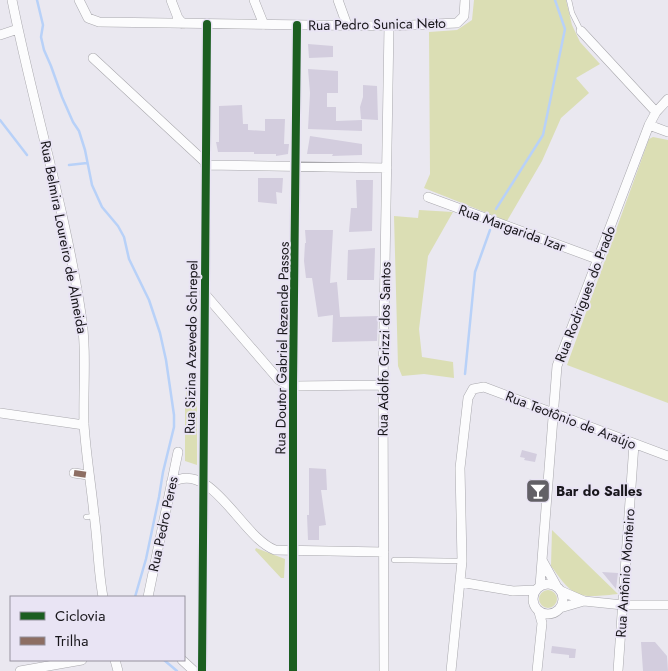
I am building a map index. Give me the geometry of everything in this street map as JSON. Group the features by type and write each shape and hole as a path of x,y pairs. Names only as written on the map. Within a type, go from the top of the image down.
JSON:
{"street":[{"name":"Rua Belmira Loureiro de Almeida","path":"12,0 52,167 81,314 84,340 84,425 90,517 103,596"},
{"name":"Rua Pedro Sunica Neto","path":"79,0 88,18 99,22 297,26 389,26 457,23 464,16 465,0"},
{"path":"171,0 178,18 183,24"},
{"path":"254,0 264,25"},
{"path":"338,0 347,25"},
{"name":"Rua Sizina Azevedo Schrepel","path":"202,671 207,24"},
{"name":"Rua Doutor Gabriel Rezende Passos","path":"294,671 293,386 297,26"},
{"name":"Rua Adolfo Grizzi dos Santos","path":"384,671 383,385 389,26"},
{"path":"0,35 18,29"},
{"path":"581,31 656,112"},
{"path":"93,58 192,147 205,163 387,168"},
{"name":"Rua Rodrigues do Prado","path":"538,588 542,560 557,366 649,125 656,112 668,99"},
{"path":"649,125 668,132"},
{"path":"192,147 199,148 205,142"},
{"name":"Rua Margarida Izar","path":"428,197 597,259"},
{"path":"204,293 279,380 293,386 383,385"},
{"path":"204,321 205,316 209,312 222,314"},
{"name":"Rua Teotônio de Araújo","path":"462,561 460,468 468,398 474,389 484,387 668,456"},
{"path":"0,412 84,425"},
{"name":"Rua Antônio Monteiro","path":"618,671 634,444"},
{"name":"Rua Pedro Peres","path":"148,596 178,452"},
{"path":"74,473 88,475"},
{"path":"171,483 178,478 193,478 202,481 216,492 260,542 275,550 384,552"},
{"path":"542,560 563,597 560,608"},
{"path":"451,671 462,561"},
{"path":"460,582 513,591 538,588 551,584 584,602"},
{"path":"533,602 538,588"},
{"path":"513,591 533,602 539,612 542,623 537,671"},
{"path":"539,612 550,614 560,608 584,602 623,605 668,605"},
{"path":"20,671 76,661"},
{"path":"183,661 194,671"}],"lane":[{"path":"570,0 572,13 581,31"},
{"path":"394,560 462,561"}],"green space":[{"path":"474,0 566,0 572,25 580,42 600,64 576,78 589,93 561,118 542,161 507,221 424,188 430,174 429,32 457,30 472,20"},
{"path":"653,137 668,140 668,403 567,365 649,139"},
{"path":"419,210 453,212 428,256 419,329 422,357 453,362 454,378 424,374 402,376 398,366 394,216 418,218"},
{"path":"197,374 197,465 185,461 185,408 188,379"},
{"path":"552,530 618,594 587,596 574,592 566,585 551,566"},
{"path":"256,548 285,559 284,578 281,578 255,550"},
{"path":"544,590 552,590 557,595 555,606 544,608 539,603 539,595"}],"building":[{"path":"308,44 333,46 333,57 309,58"},
{"path":"308,69 338,71 338,93 327,93 327,107 336,107 336,121 362,120 362,131 308,129 310,93"},
{"path":"363,85 377,86 378,120 361,119 360,107 363,97"},
{"path":"242,105 243,124 248,124 248,130 265,131 265,119 285,119 284,144 289,144 288,154 276,156 276,154 254,154 254,152 218,152 216,142 219,142 219,106"},
{"path":"310,136 362,144 362,155 332,156 333,154 307,154"},
{"path":"258,178 283,178 282,193 276,192 277,204 258,202"},
{"path":"356,180 373,180 372,231 349,232 351,208 357,208"},
{"path":"305,230 333,230 330,283 337,282 340,317 378,316 377,341 332,342 333,315 318,317 312,278 306,278 304,261"},
{"path":"375,248 374,280 347,280 348,250"},
{"path":"522,450 537,454 535,462 524,460 525,458 520,457"},
{"path":"309,468 326,469 327,490 321,490 326,525 319,526 319,540 308,540"},
{"path":"602,572 618,573 616,589"},
{"path":"641,642 655,642 667,656 668,671 643,671"},
{"path":"552,646 576,649 575,658 569,658 569,655 551,653"}],"waterway":[{"path":"37,0 43,25 41,37 44,50 62,97 79,131 92,185 102,207 118,226 124,237 129,259 149,300 160,333 166,360 174,427 146,559 135,596"},
{"path":"496,209 543,135 565,29 555,0"},
{"path":"0,120 27,155"},
{"path":"69,165 87,163"},
{"path":"465,374 475,272 490,230"},
{"path":"165,661 177,671"}],"marked path":[{"path":"74,473 88,475"}],"cycle path":[{"path":"202,671 207,24"},
{"path":"293,671 293,386 297,25"}],"place":[{"name":"Bar do Salles","path":"538,491"}]}
